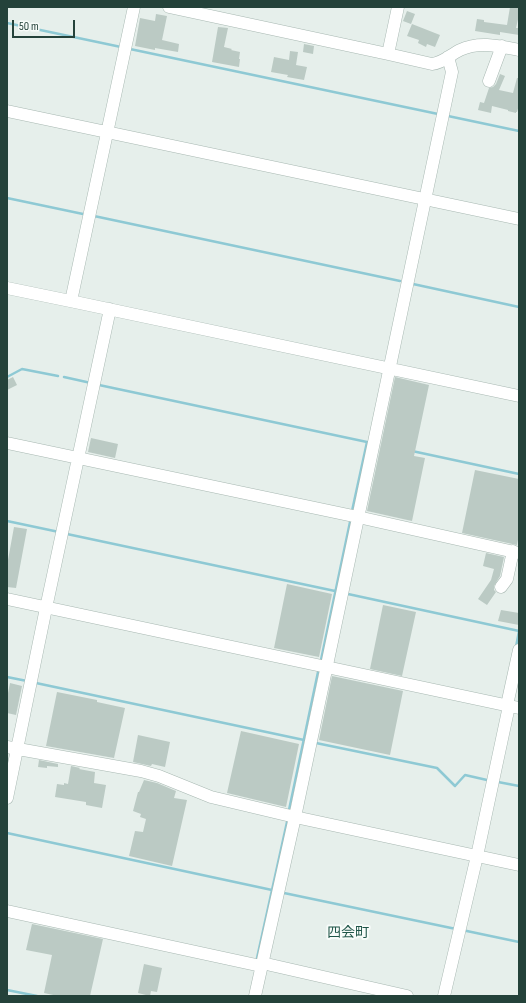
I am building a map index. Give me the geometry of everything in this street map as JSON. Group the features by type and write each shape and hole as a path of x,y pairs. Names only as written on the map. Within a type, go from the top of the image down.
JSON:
{"street":[{"path":"72,301 134,7"},
{"path":"173,7 432,64 437,64 459,50 477,44 502,46 519,50"},
{"path":"388,54 398,7"},
{"path":"489,80 502,46"},
{"path":"255,996 452,72 448,57"},
{"path":"7,111 519,219"},
{"path":"7,288 519,396"},
{"path":"7,798 12,748 46,608 110,310"},
{"path":"7,443 516,552 507,579 501,587"},
{"path":"7,599 512,706"},
{"path":"444,996 512,706 519,650"},
{"path":"12,748 141,771 159,776 211,797 294,817 519,864"},
{"path":"7,911 407,996"}],"building":[{"path":"510,7 519,7 516,28 519,28 519,35 500,32 500,35 475,31 477,19 484,20 484,22 507,25"},
{"path":"407,11 415,14 411,24 403,21"},
{"path":"156,14 167,16 162,40 179,44 178,52 135,46 140,18 155,21"},
{"path":"412,24 440,35 435,47 427,44 426,47 418,43 419,40 407,36"},
{"path":"218,27 228,28 224,47 240,52 239,67 212,62"},
{"path":"304,44 314,46 313,54 303,52"},
{"path":"290,51 298,52 296,65 307,67 304,80 271,72 274,57 289,60"},
{"path":"500,74 505,76 499,90 513,93 517,78 519,78 519,105 517,112 516,113 492,106 491,113 478,110 480,102 484,103 489,88 496,84"},
{"path":"13,377 17,385 7,390 7,380"},
{"path":"395,377 429,385 414,456 425,458 412,521 367,511"},
{"path":"91,438 118,444 115,458 88,452"},
{"path":"475,470 519,479 519,534 517,545 462,533"},
{"path":"14,527 27,529 16,588 7,587 7,559 8,560"},
{"path":"486,553 504,557 500,576 494,586 494,590 496,592 487,605 478,599 491,580 494,569 483,566"},
{"path":"287,584 332,594 319,657 274,648"},
{"path":"383,605 416,612 402,676 370,669"},
{"path":"501,610 519,613 519,625 498,621"},
{"path":"332,676 403,691 390,755 319,740"},
{"path":"10,683 22,686 16,715 7,713 7,698"},
{"path":"57,692 97,700 97,702 125,708 114,758 46,746"},
{"path":"241,731 299,744 286,807 227,793"},
{"path":"138,735 170,742 165,767 133,762"},
{"path":"39,760 58,764 58,767 38,767"},
{"path":"71,766 95,772 94,783 106,785 102,808 86,805 86,802 55,797 57,784 68,784"},
{"path":"144,780 157,783 176,791 174,798 187,800 172,866 129,856 135,831 143,832 146,819 140,817 141,814 133,811 138,792"},
{"path":"32,924 103,939 90,996 58,996 44,993 52,955 26,950"},
{"path":"144,964 162,968 157,992 151,991 150,996 138,993"}],"waterway":[{"path":"7,23 121,47"},
{"path":"130,49 438,114"},
{"path":"448,116 519,131"},
{"path":"7,198 83,214"},
{"path":"94,216 400,281"},
{"path":"413,284 519,307"},
{"path":"7,377 22,369 58,376"},
{"path":"64,377 91,383"},
{"path":"99,385 367,442 352,511"},
{"path":"412,451 519,474"},
{"path":"7,521 59,532"},
{"path":"321,660 350,522"},
{"path":"67,534 335,591"},
{"path":"348,594 519,631 516,647"},
{"path":"289,810 318,672"},
{"path":"7,677 27,681"},
{"path":"36,683 304,740"},
{"path":"316,743 437,768 455,786 465,775 487,780"},
{"path":"498,782 519,786"},
{"path":"257,958 287,822"},
{"path":"7,833 272,890"},
{"path":"284,893 456,929"},
{"path":"462,930 519,942"},
{"path":"7,990 37,996"}],"district":[{"name":"四会町","path":"348,933"}]}
